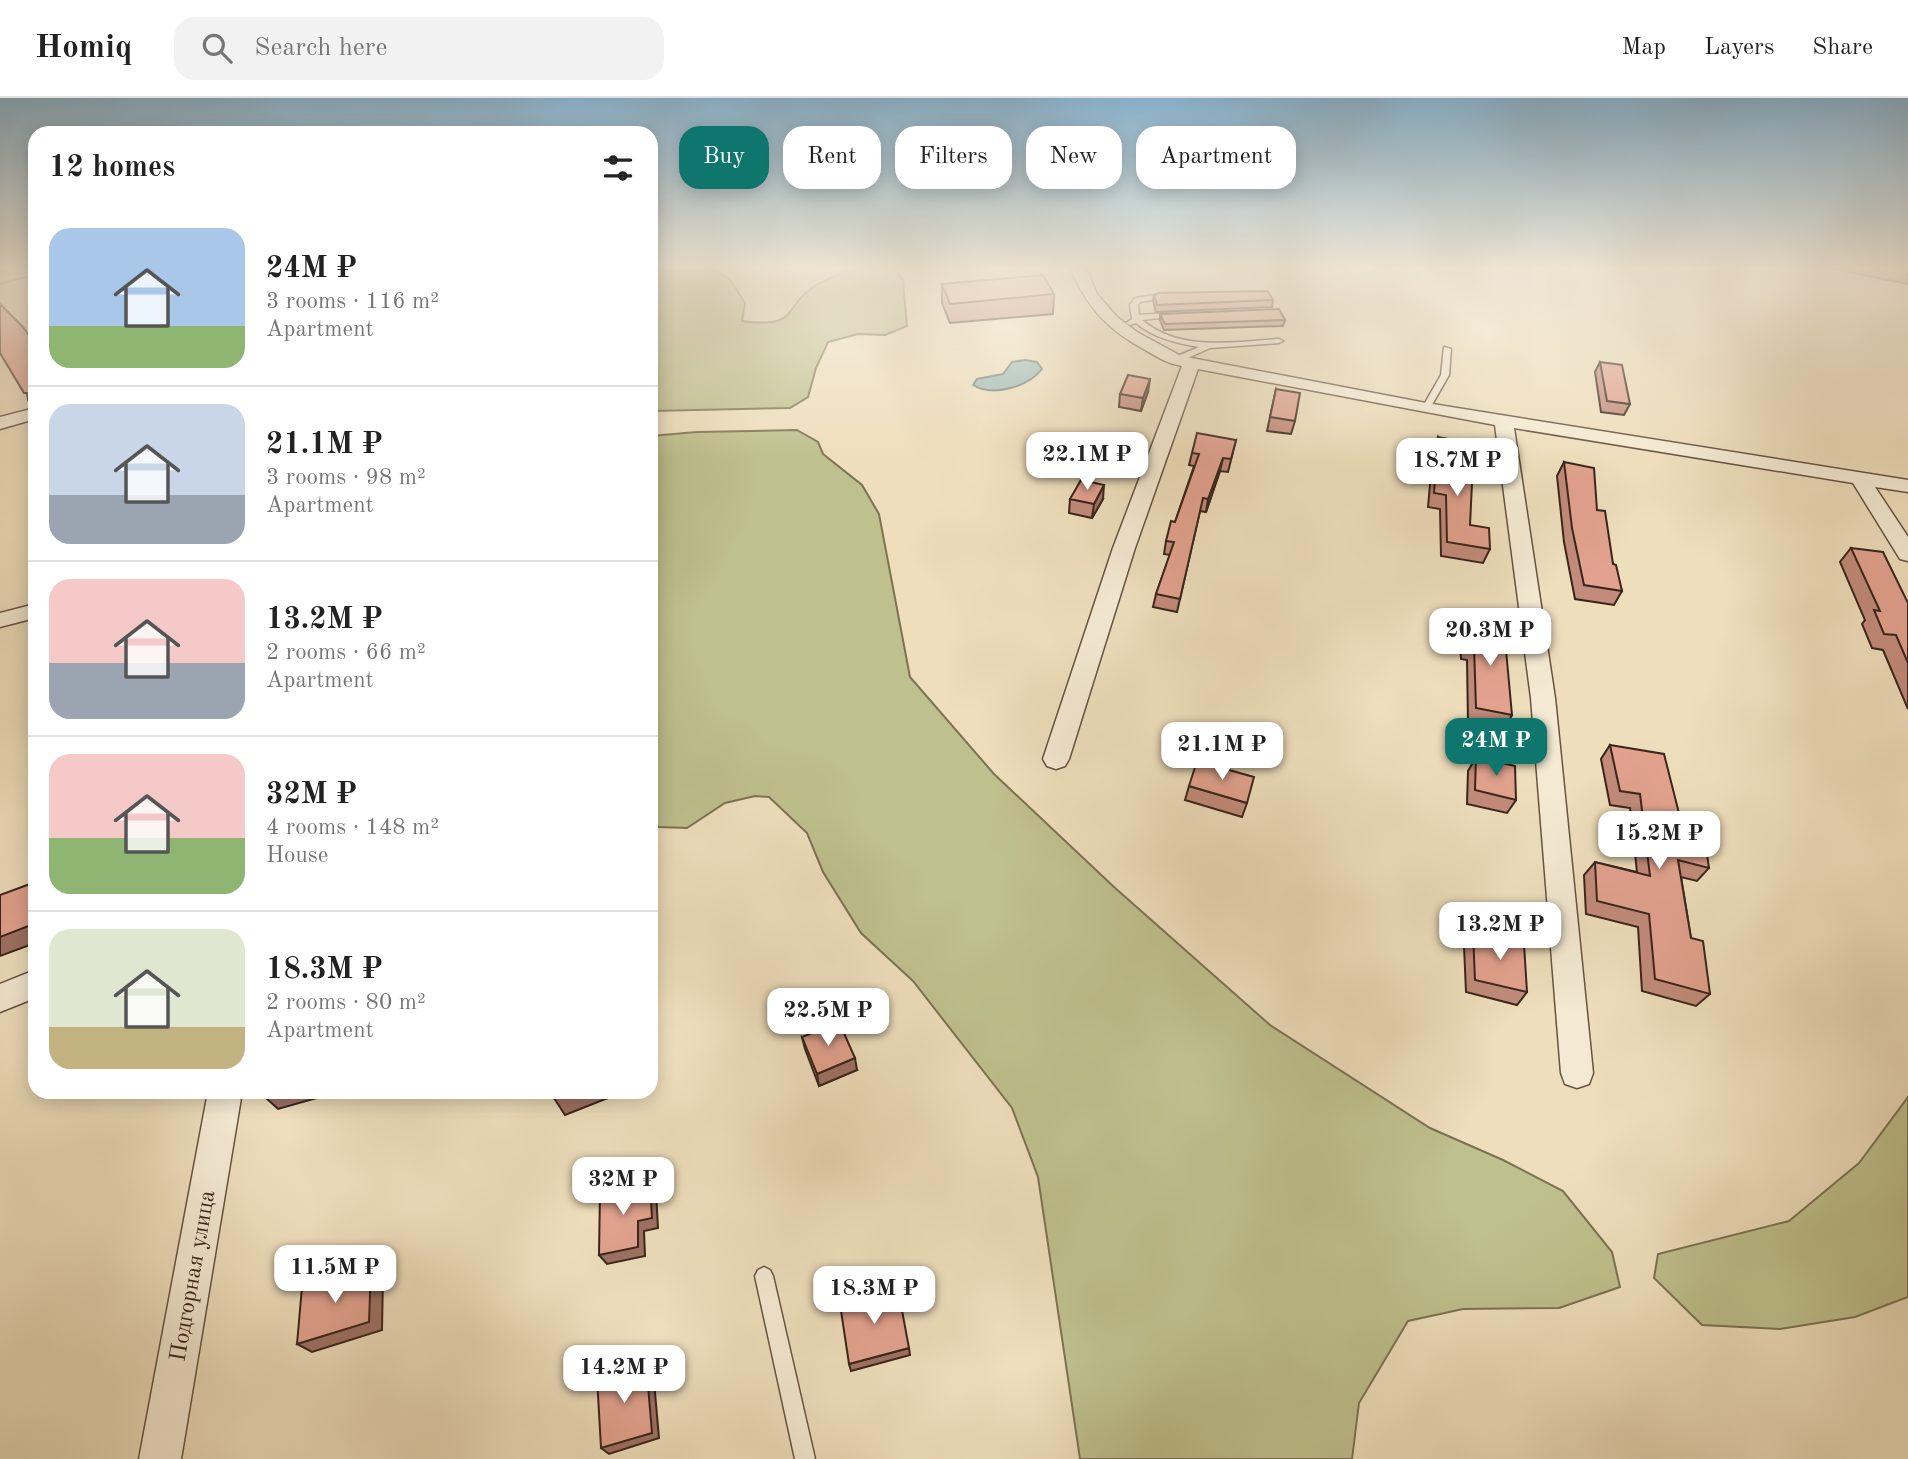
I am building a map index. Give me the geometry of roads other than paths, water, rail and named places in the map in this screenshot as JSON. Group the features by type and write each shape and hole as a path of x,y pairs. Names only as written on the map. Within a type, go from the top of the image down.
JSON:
{"street":[{"path":"1136,332 1150,346 1184,362 1426,408 1908,486"},
{"path":"1056,759 1184,362"},
{"path":"0,423 28,415"},
{"path":"1504,420 1544,698 1577,1073"},
{"path":"1860,478 1908,554"},
{"path":"0,620 28,613"},
{"path":"0,998 28,987"},
{"name":"Подгорная улица","path":"160,1459 224,1099"}],"lane":[{"path":"1156,332 1174,340 1208,346"},
{"path":"1150,346 1208,346 1279,341"},
{"path":"1184,362 1208,346"},
{"path":"1426,408 1445,380 1449,367 1447,349"},
{"path":"764,1276 805,1459"}],"water":[{"path":"1012,362 1037,362 1042,369 1028,381 1000,390 973,385 977,379 1003,374"}]}
